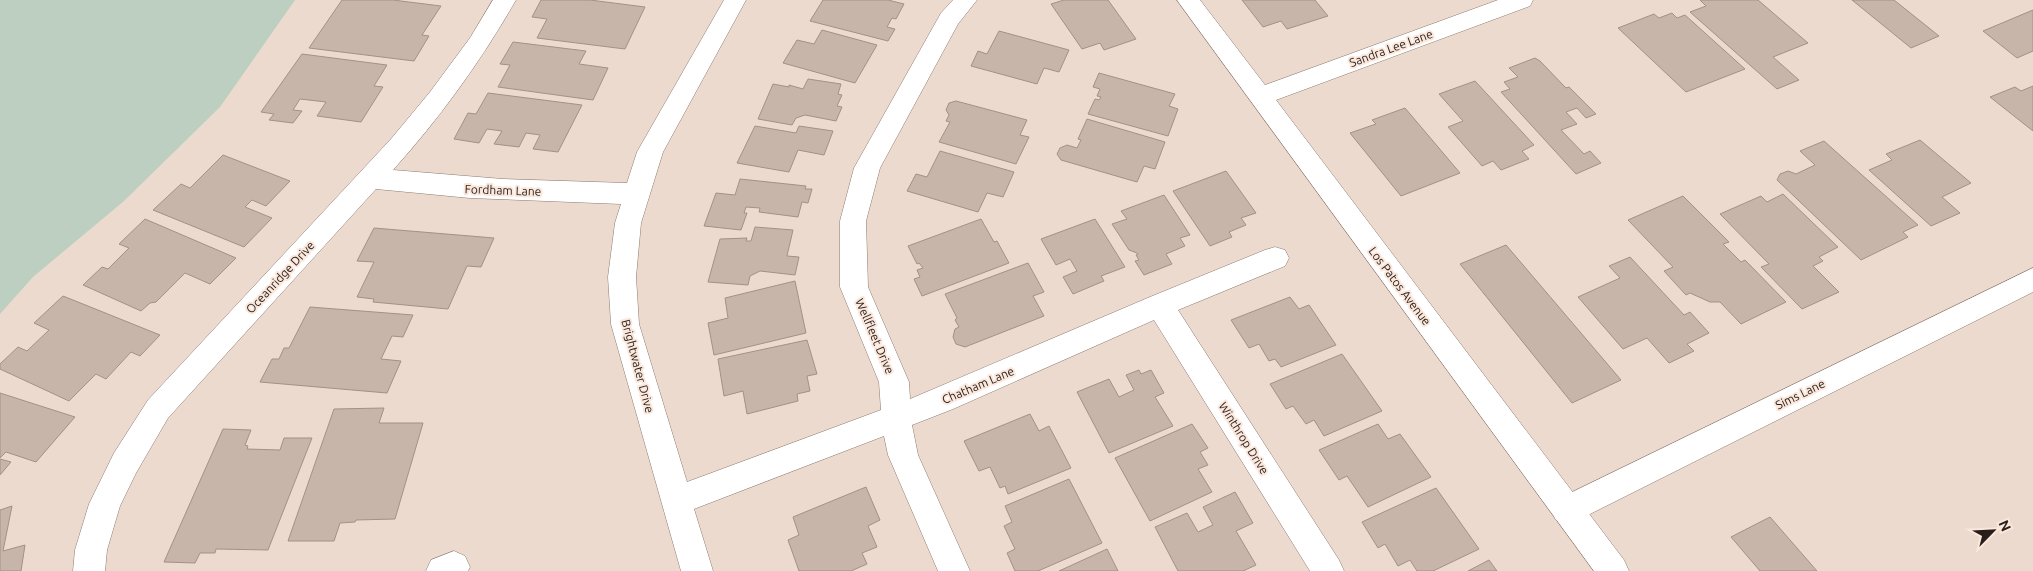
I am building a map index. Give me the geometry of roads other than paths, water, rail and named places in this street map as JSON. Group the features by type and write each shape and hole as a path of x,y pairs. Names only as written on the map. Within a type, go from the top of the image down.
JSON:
{"street":[{"name":"Oceanridge Drive","path":"89,571 91,550 105,504 125,463 158,409 370,178 439,98 478,44 505,0"},
{"name":"Brightwater Drive","path":"696,571 625,324 622,277 627,228 650,152 736,0"},
{"name":"Wellfleet Drive","path":"954,571 903,455 896,417 894,382 854,287 853,221 867,168 949,18 966,0"},
{"name":"Los Patos Avenue","path":"1188,0 1613,571"},
{"name":"Sandra Lee Lane","path":"1260,96 1522,0"},
{"name":"Fordham Lane","path":"370,178 487,190 636,194"},
{"name":"Chatham Lane","path":"676,501 943,400 1160,305 1275,258"},
{"name":"Sims Lane","path":"1567,510 2033,279"},
{"name":"Winthrop Drive","path":"1160,305 1328,571"}]}
